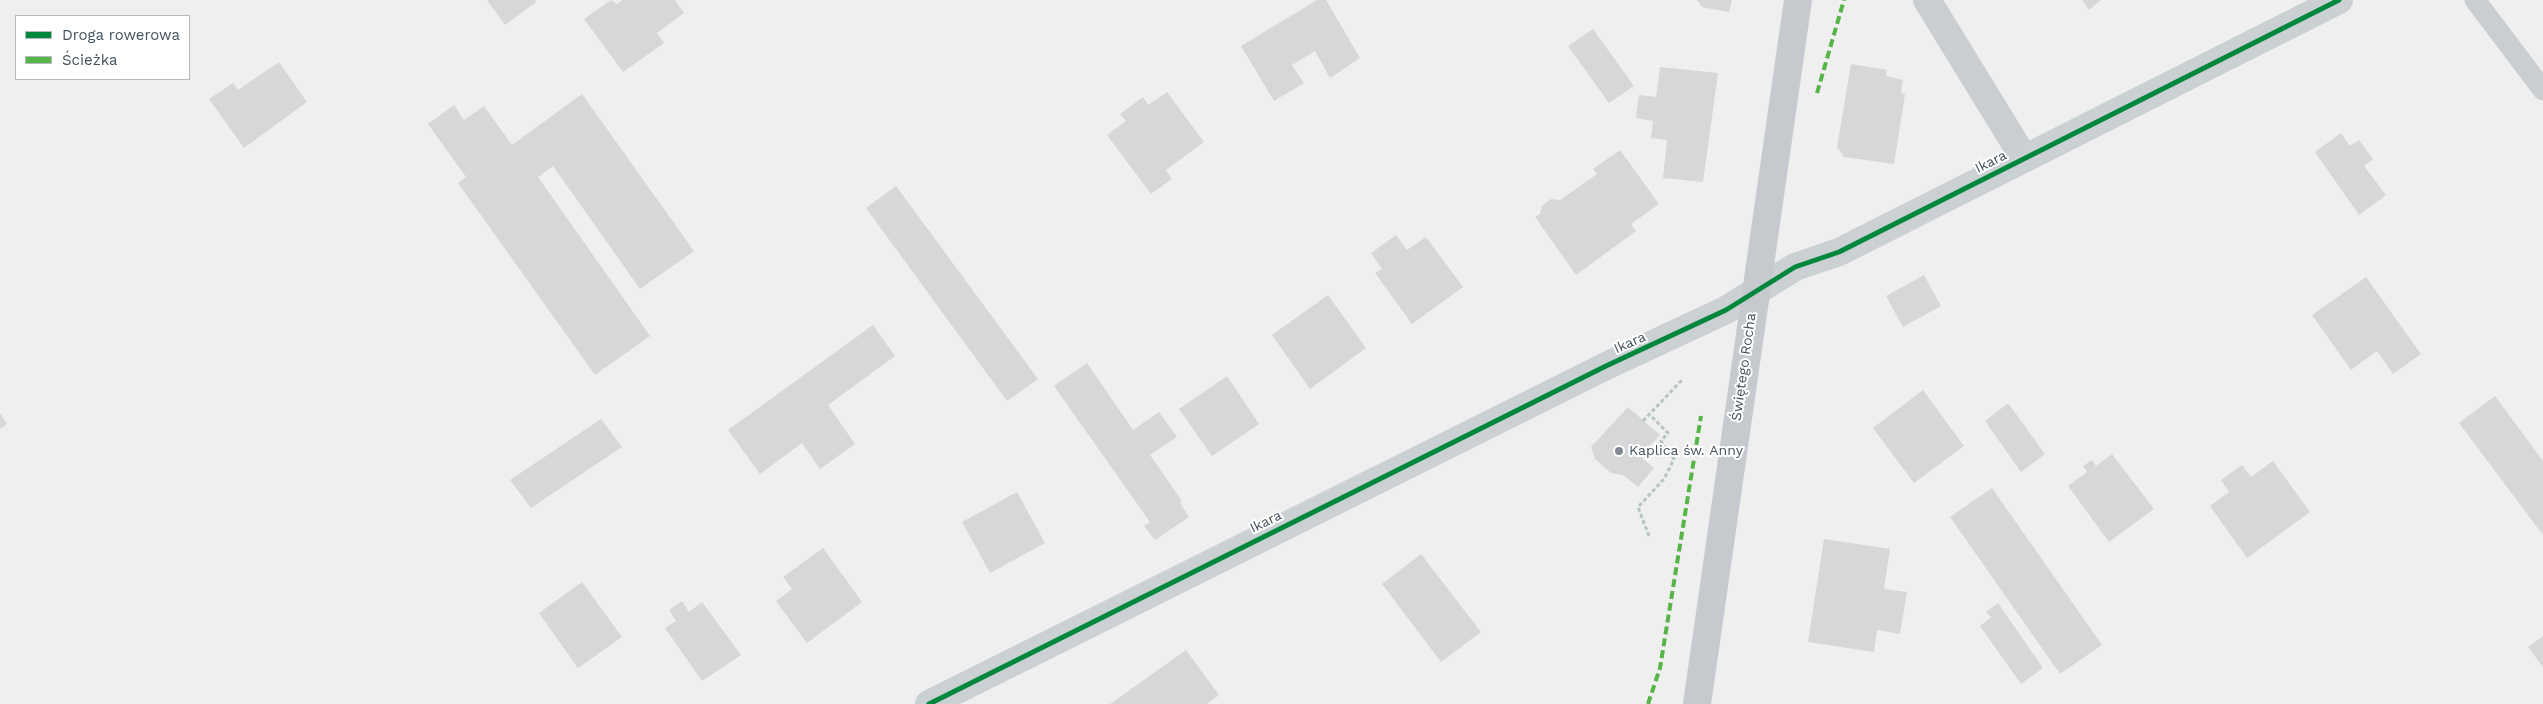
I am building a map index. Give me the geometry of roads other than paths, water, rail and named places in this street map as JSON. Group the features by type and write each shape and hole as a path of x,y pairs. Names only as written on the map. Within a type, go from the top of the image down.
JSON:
{"main road":[{"name":"Świętego Rocha","path":"1697,704 1798,0"}],"street":[{"path":"1927,0 2024,158"},
{"name":"Ikara","path":"929,704 1597,371 1726,310 1795,267 1839,252 2339,0"}],"lane":[{"path":"2475,0 2543,90"}],"place":[{"name":"Kaplica św. Anny","path":"1619,451"}]}
